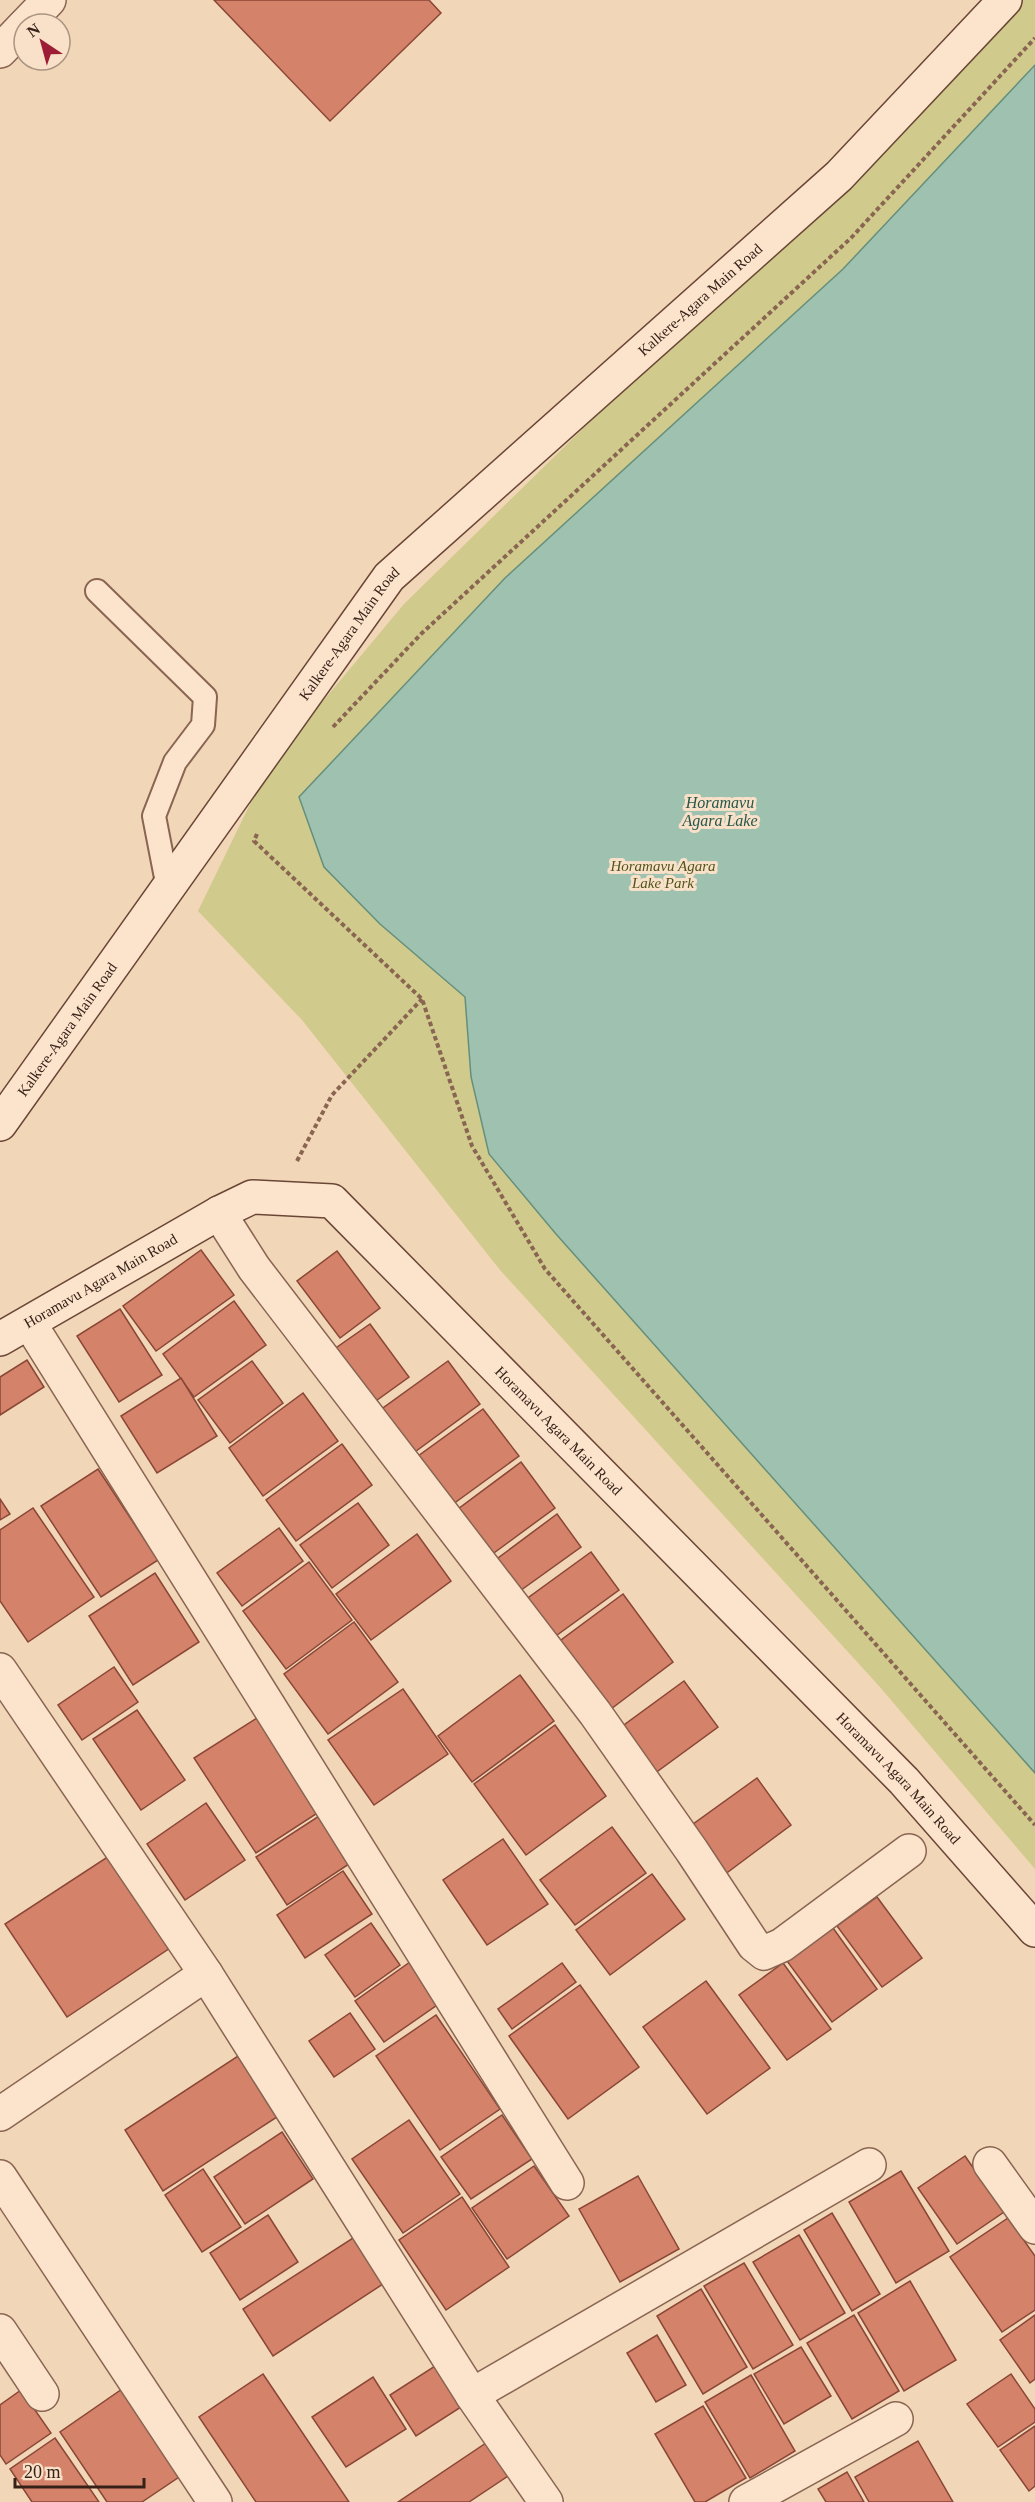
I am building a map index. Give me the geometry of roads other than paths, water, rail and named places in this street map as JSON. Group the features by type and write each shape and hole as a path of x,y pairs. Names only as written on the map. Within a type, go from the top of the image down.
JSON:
{"street":[{"path":"37,12 49,0"},
{"name":"Kalkere-Agara Main Road","path":"0,1124 389,577 839,176 1005,0"},
{"path":"0,51 12,39"},
{"name":"Horamavu Agara Main Road","path":"0,1339 30,1324 219,1213 252,1197 332,1201 904,1781 1035,1930"},
{"path":"219,1213 254,1268 595,1713 698,1860 754,1945 764,1953 782,1944 909,1851"},
{"path":"30,1324 567,2183"},
{"path":"0,1670 206,1974 472,2395 546,2502"},
{"path":"0,2114 206,1974"},
{"path":"990,2164 1035,2227"},
{"path":"472,2395 869,2165"},
{"path":"0,2177 215,2502"},
{"path":"0,2331 42,2394"},
{"path":"746,2502 896,2419"}],"lane":[{"path":"97,591 205,697 203,725 175,762 154,816 168,888"}],"water":[{"name":"Horamavu Agara Lake","path":"1035,65 1035,1773 556,1234 489,1154 471,1077 465,997 380,924 324,867 299,797 505,578 843,269"}],"park label":[{"name":"Horamavu Agara Lake Park","path":"663,874"}]}
